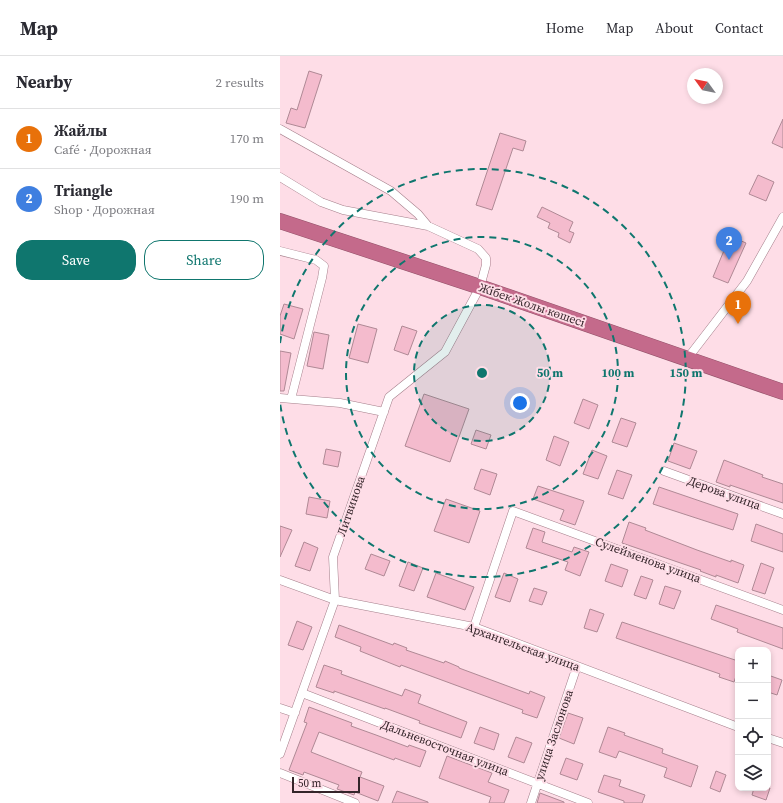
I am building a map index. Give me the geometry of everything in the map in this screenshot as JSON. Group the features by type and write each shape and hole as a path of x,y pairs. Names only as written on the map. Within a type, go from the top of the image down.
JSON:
{"highway":[{"name":"Жібек Жолы көшесі","path":"280,221 480,287 783,392"}],"street":[{"path":"280,129 391,191 418,214 428,226"},
{"path":"280,177 321,202 343,210 428,226"},
{"path":"688,359 747,281 783,217"},
{"name":"Литвинова","path":"280,754 335,600 333,558 389,397 445,352 480,287 486,265 486,258 484,254 478,249 428,226"},
{"path":"280,251 316,260 324,266 291,399"},
{"path":"280,398 340,403 384,412"},
{"name":"Дерова улица","path":"664,471 783,514"},
{"name":"Сулейменова улица","path":"474,627 513,511 783,610"},
{"name":"Архангельская улица","path":"280,580 335,600 474,627 735,726"},
{"name":"улица Заслонова","path":"531,803 577,666"},
{"name":"Дальневосточная улица","path":"302,693 588,803"},
{"path":"280,708 294,713"},
{"path":"771,739 783,744"},
{"path":"280,773 355,803"}],"building":[{"path":"309,71 322,75 305,128 286,123 291,108 297,110"},
{"path":"783,119 783,148 772,143"},
{"path":"500,133 526,141 523,151 513,148 492,210 476,205"},
{"path":"758,175 774,182 766,201 749,194"},
{"path":"542,207 573,222 569,231 574,233 570,243 558,237 559,233 548,228 550,223 537,217"},
{"path":"730,236 746,243 728,283 713,277"},
{"path":"284,304 303,309 294,339 280,334 280,316"},
{"path":"358,324 377,329 368,363 349,358"},
{"path":"402,326 417,331 408,355 394,350"},
{"path":"314,332 329,335 323,369 307,366"},
{"path":"280,351 291,353 284,391 280,391"},
{"path":"424,394 469,409 450,462 405,446"},
{"path":"583,399 598,405 589,429 574,423"},
{"path":"621,418 636,423 627,447 612,442"},
{"path":"476,430 491,435 486,449 471,444"},
{"path":"554,436 569,442 560,466 546,460"},
{"path":"674,443 697,451 690,469 668,461"},
{"path":"326,449 341,452 338,467 323,464"},
{"path":"592,450 607,456 598,479 583,474"},
{"path":"724,460 763,475 762,477 783,484 783,503 730,485 730,487 716,482"},
{"path":"481,469 497,474 490,495 474,489"},
{"path":"617,470 632,475 623,499 608,494"},
{"path":"538,486 584,501 575,525 560,520 564,510 533,499"},
{"path":"659,487 738,514 733,530 653,504"},
{"path":"309,497 330,501 327,518 306,514"},
{"path":"446,499 480,511 469,543 434,531"},
{"path":"629,522 646,528 645,530 697,550 744,565 738,583 716,575 716,577 700,571 701,570 622,543"},
{"path":"756,524 783,534 783,552 751,541"},
{"path":"280,526 292,530 280,557"},
{"path":"533,528 545,532 542,542 572,552 574,547 589,552 580,576 565,570 568,562 526,548"},
{"path":"304,542 318,548 310,571 295,566"},
{"path":"371,554 390,561 384,576 365,569"},
{"path":"408,562 423,568 414,591 399,586"},
{"path":"761,563 774,568 765,594 752,590"},
{"path":"611,564 628,570 622,587 605,581"},
{"path":"436,573 474,587 465,610 427,597"},
{"path":"504,573 518,579 510,602 495,597"},
{"path":"641,576 653,580 646,599 634,595"},
{"path":"665,586 681,591 674,609 659,604"},
{"path":"534,588 547,592 542,605 529,601"},
{"path":"716,605 783,628 783,649 737,632 738,629 711,619"},
{"path":"590,609 604,614 597,632 584,628"},
{"path":"297,621 312,627 303,650 288,645"},
{"path":"622,622 735,660 734,682 719,677 720,674 616,638"},
{"path":"339,625 393,645 394,643 407,648 406,650 444,663 445,661 459,668 529,694 530,691 545,697 537,718 522,713 523,710 401,665 400,667 360,651 361,647 335,637"},
{"path":"324,665 342,671 341,674 402,696 405,689 421,695 418,703 467,722 461,738 419,723 420,721 385,708 334,691 334,693 316,687"},
{"path":"771,676 782,680 777,695 771,693"},
{"path":"309,707 352,723 351,726 408,747 409,745 426,751 420,767 395,758 394,760 319,732 311,752 362,772 360,777 384,786 378,801 355,792 354,795 337,789 339,785 304,772 303,775 289,770 307,723 304,722"},
{"path":"568,713 583,718 574,744 559,738"},
{"path":"480,727 499,734 494,750 474,743"},
{"path":"608,727 625,733 624,735 663,749 662,753 698,766 691,787 664,777 667,768 619,751 616,758 599,752"},
{"path":"516,737 532,743 524,763 508,757"},
{"path":"447,756 492,773 488,782 509,790 504,803 489,803 491,797 439,778"},
{"path":"566,758 583,764 577,780 560,774"},
{"path":"716,771 726,775 720,792 710,788"},
{"path":"604,775 621,780 619,786 645,795 642,803 624,803 624,801 598,792"},
{"path":"397,791 428,802 428,803 392,803"},
{"path":"753,791 769,791 766,800 752,795"},
{"path":"540,793 564,802 564,803 537,803"}],"place":[{"name":"Triangle","path":"729,260"},
{"name":"Жайлы","path":"738,324"}]}
